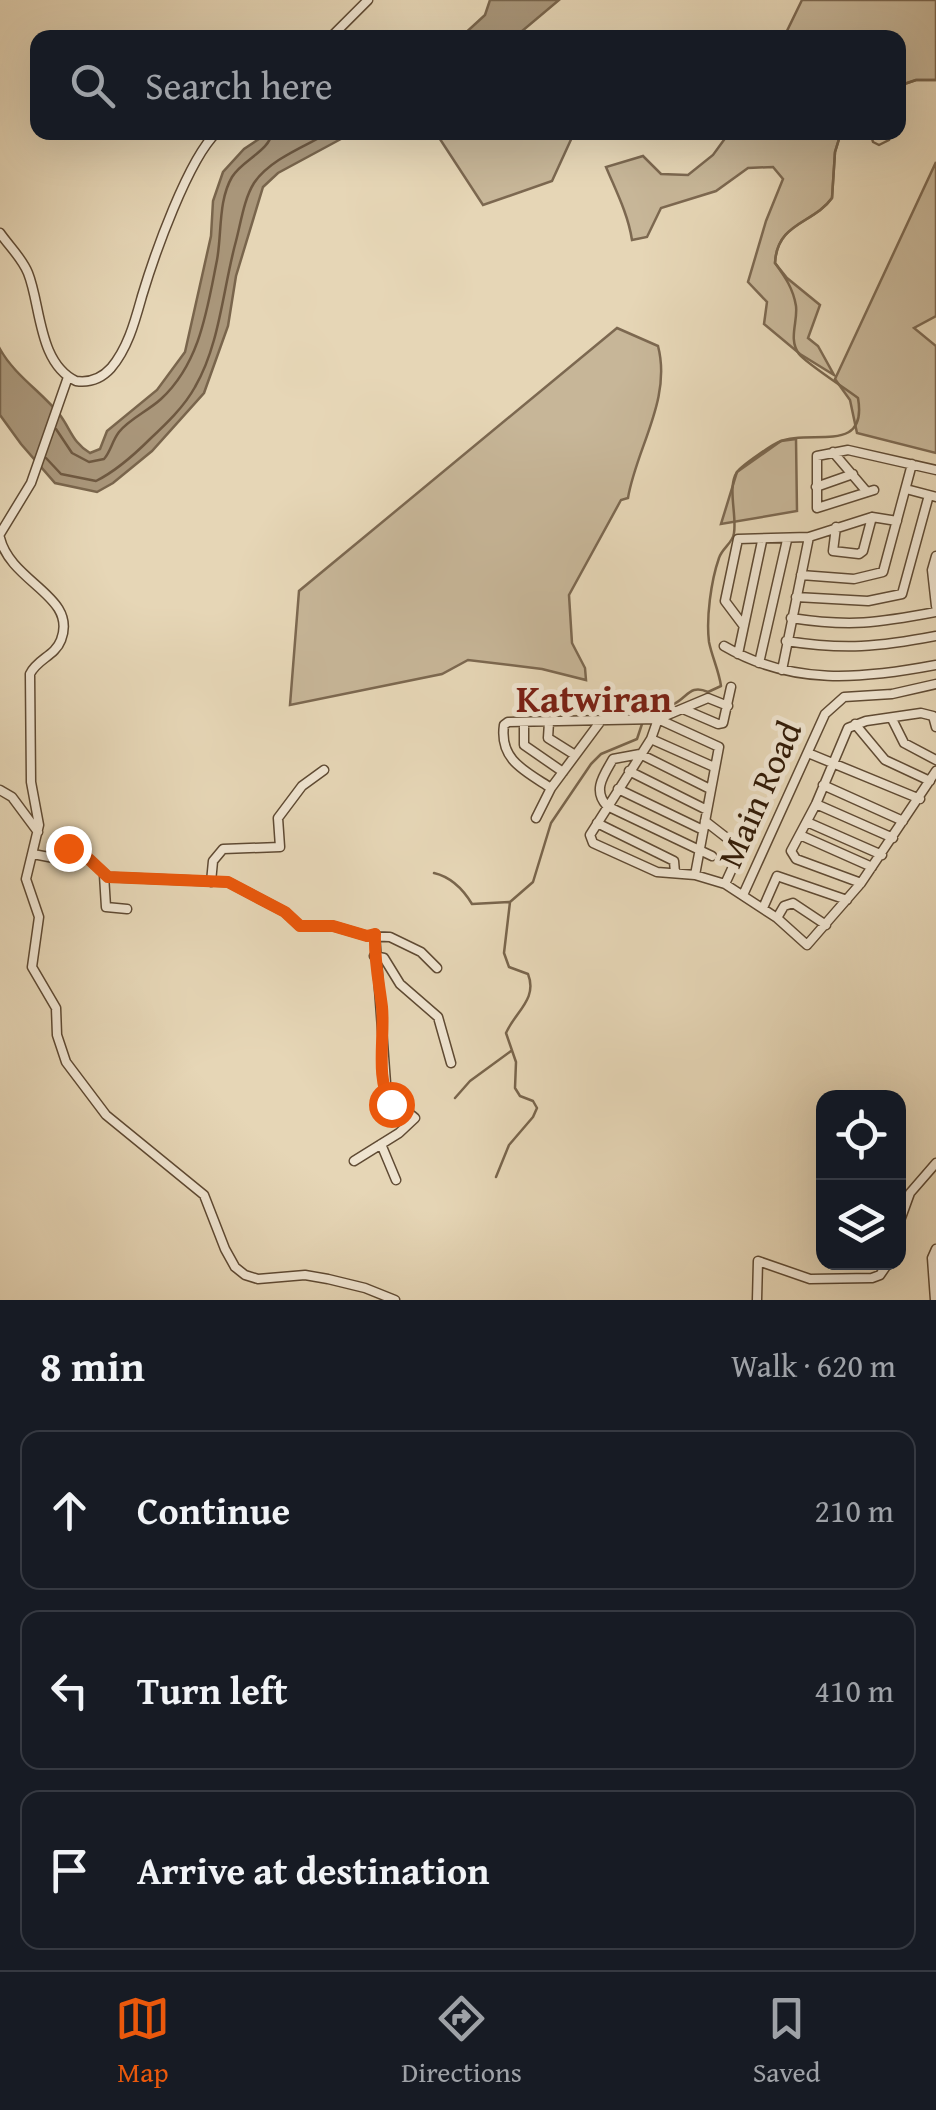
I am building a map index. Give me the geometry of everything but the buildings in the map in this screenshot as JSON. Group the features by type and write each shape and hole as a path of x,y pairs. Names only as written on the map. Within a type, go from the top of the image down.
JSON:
{"street":[{"path":"338,30 368,0"},
{"path":"0,233 28,272 42,328 58,365 68,377 91,381 114,363 130,335 152,267 196,157 210,140"},
{"path":"68,377 35,473 0,536 12,564 56,602 64,618 61,640 30,674 31,782 38,832 26,878 39,922 32,970 56,1008 57,1035 66,1062 106,1115 204,1195 236,1268 258,1279 305,1275 328,1278 395,1300"},
{"path":"833,452 870,491 817,508 816,456 833,452 848,450 936,470"},
{"path":"800,576 854,579 883,572 912,464"},
{"path":"816,487 853,474"},
{"path":"796,597 868,601 902,594 932,496 906,489"},
{"path":"743,625 725,601 738,539 808,537 872,517 897,521"},
{"path":"836,527 833,551 859,554 872,517"},
{"path":"782,670 808,537"},
{"path":"738,654 762,540"},
{"path":"758,664 787,540"},
{"path":"791,618 839,625 873,624 936,609 932,570 936,556"},
{"path":"786,641 836,649 884,646 936,636"},
{"path":"724,646 758,664 782,670 868,678 936,665"},
{"name":"Main Road","path":"743,895 825,714 837,701 857,695 892,694 936,684"},
{"path":"684,708 723,723 732,688"},
{"path":"551,788 511,761 505,752 504,725 649,720 708,698 728,706"},
{"path":"861,883 793,856 792,851 816,804 843,735 855,724 929,713 936,727"},
{"path":"892,719 904,743 936,760"},
{"path":"649,720 651,739 590,835 593,844 657,872 695,875 725,884 778,918 807,945 861,883 936,771"},
{"path":"649,720 718,748 695,875"},
{"path":"536,818 551,788 601,721"},
{"path":"524,722 524,745 563,772"},
{"path":"548,722 548,738 575,755"},
{"path":"855,724 885,760 930,781"},
{"path":"651,739 714,767"},
{"path":"808,753 920,799"},
{"path":"710,788 640,754 613,759 600,784 600,800 712,856"},
{"path":"211,882 214,862 223,849 280,847 278,818 302,786 324,770"},
{"path":"630,771 706,810"},
{"path":"824,785 903,822"},
{"path":"618,789 704,826 741,849 725,884"},
{"path":"0,790 12,798 38,832"},
{"path":"816,804 893,838"},
{"path":"807,822 882,854"},
{"path":"597,823 674,861 675,873"},
{"path":"800,835 872,867"},
{"path":"32,854 54,858 76,847 104,876 235,884 252,897 285,912 300,926 333,926 367,936 397,939 437,968"},
{"path":"104,876 106,907 127,909"},
{"path":"763,908 778,876 847,900"},
{"path":"778,918 784,906 793,903 826,924"},
{"path":"354,1161 415,1118 386,1097 375,934"},
{"path":"374,956 384,958 400,984 438,1018 451,1063"},
{"path":"381,1144 396,1180"},
{"path":"906,1204 910,1193 936,1163"},
{"path":"935,1300 932,1258 936,1248"},
{"path":"757,1300 758,1261 810,1278 872,1278 883,1270"}],"shaded area":[{"path":"802,0 936,0 936,80 906,84 906,30 787,30"},
{"path":"441,140 571,140 552,181 483,205"},
{"path":"724,140 839,140 832,198 789,231 777,250 775,263 820,305 808,338 818,346 834,375 800,354 764,324 767,302 748,282 783,179 773,167 748,168 716,191 661,208 647,237 632,240 606,167 643,156 661,174 688,175 713,155"},
{"path":"936,162 936,316 914,328 936,346 936,453 857,433 850,400 835,379"},
{"path":"617,328 658,346 660,385 628,498 621,500 569,595 572,643 585,668 586,680 542,669 468,660 442,674 290,705 299,591"},
{"path":"796,439 797,511 721,524 737,472 781,441"}],"water":[{"path":"490,0 559,0 523,30 469,30 485,15"},
{"path":"258,140 339,140 278,173 263,187 236,276 228,326 204,393 152,451 113,483 97,492 55,483 0,415 0,349 60,415 80,445 90,453 100,449 107,431 157,390 185,352 211,236 213,201 223,172"}],"waterway":[{"path":"906,83 936,80"},
{"path":"644,716 647,709 664,699 674,704 693,690 708,692 721,686 709,642 709,611 719,558 734,533 733,485 737,472 781,441 846,433 859,416 858,398 799,354 794,336 795,300 775,263 777,250 789,231 832,198 839,140"},
{"path":"872,140 879,145 889,140"},
{"path":"496,1177 509,1145 537,1108 515,1088 516,1062 506,1033 530,991 528,974 509,967 504,953 510,902 533,882 551,823 591,764 601,754 637,739 642,724"},
{"path":"434,873 456,884 472,904 509,902"},
{"path":"455,1098 470,1081 511,1051"}],"district":[{"name":"Katwiran","path":"594,698"}],"route":[{"path":"68,848 76,847 108,877 228,882 285,912 300,926 333,926 367,936 375,934 374,956 384,1028 384,1084 391,1104"}]}
